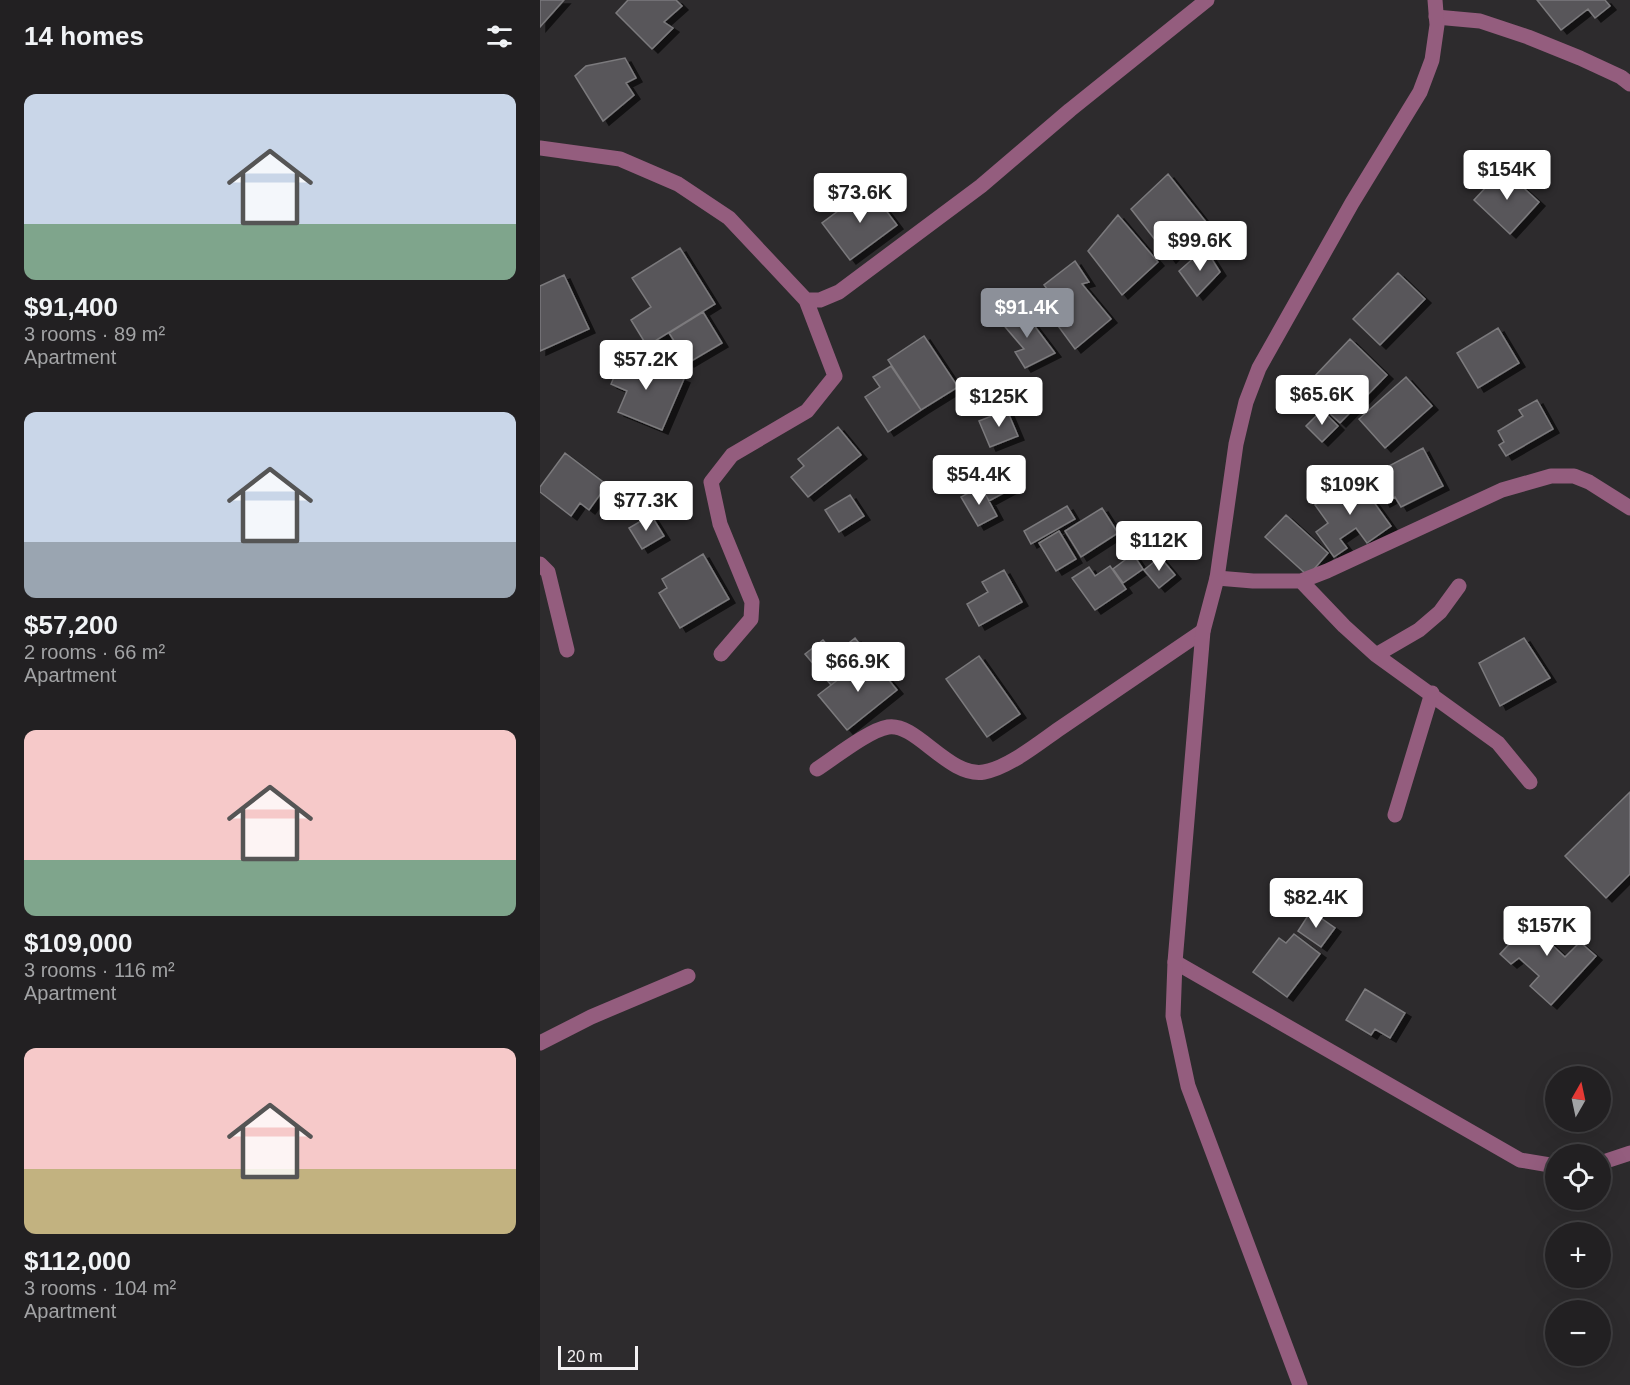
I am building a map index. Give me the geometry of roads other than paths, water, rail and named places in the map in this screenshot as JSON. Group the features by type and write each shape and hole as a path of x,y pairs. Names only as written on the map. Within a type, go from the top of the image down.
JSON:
{"street":[{"path":"806,300 820,300 839,292 942,217 1207,0"},
{"path":"1300,1385 1188,1086 1173,1016 1175,962 1203,631 1217,578 1236,444 1246,402 1259,368 1352,203 1420,92 1432,60 1437,25 1435,0"},
{"path":"1436,17 1480,21 1528,37 1580,58 1630,84"},
{"path":"540,148 620,159 678,184 729,218 806,300 835,376 807,411 732,455 711,482 720,524 752,602 751,619 721,654"},
{"path":"1217,578 1301,581 1328,572 1502,490 1551,476 1574,476 1589,482 1630,508"},
{"path":"540,564 548,572 567,650"},
{"path":"1301,581 1344,626 1376,655 1432,693 1498,743 1530,782"},
{"path":"1376,655 1419,630 1440,612 1459,586"},
{"path":"817,769 876,731 889,727 903,728 965,771 982,772 997,768 1034,746 1203,631"},
{"path":"1395,815 1432,693"},
{"path":"1175,962 1520,1160 1545,1164"},
{"path":"540,1043 591,1017 688,976"},
{"path":"1611,1159 1630,1153"}]}
